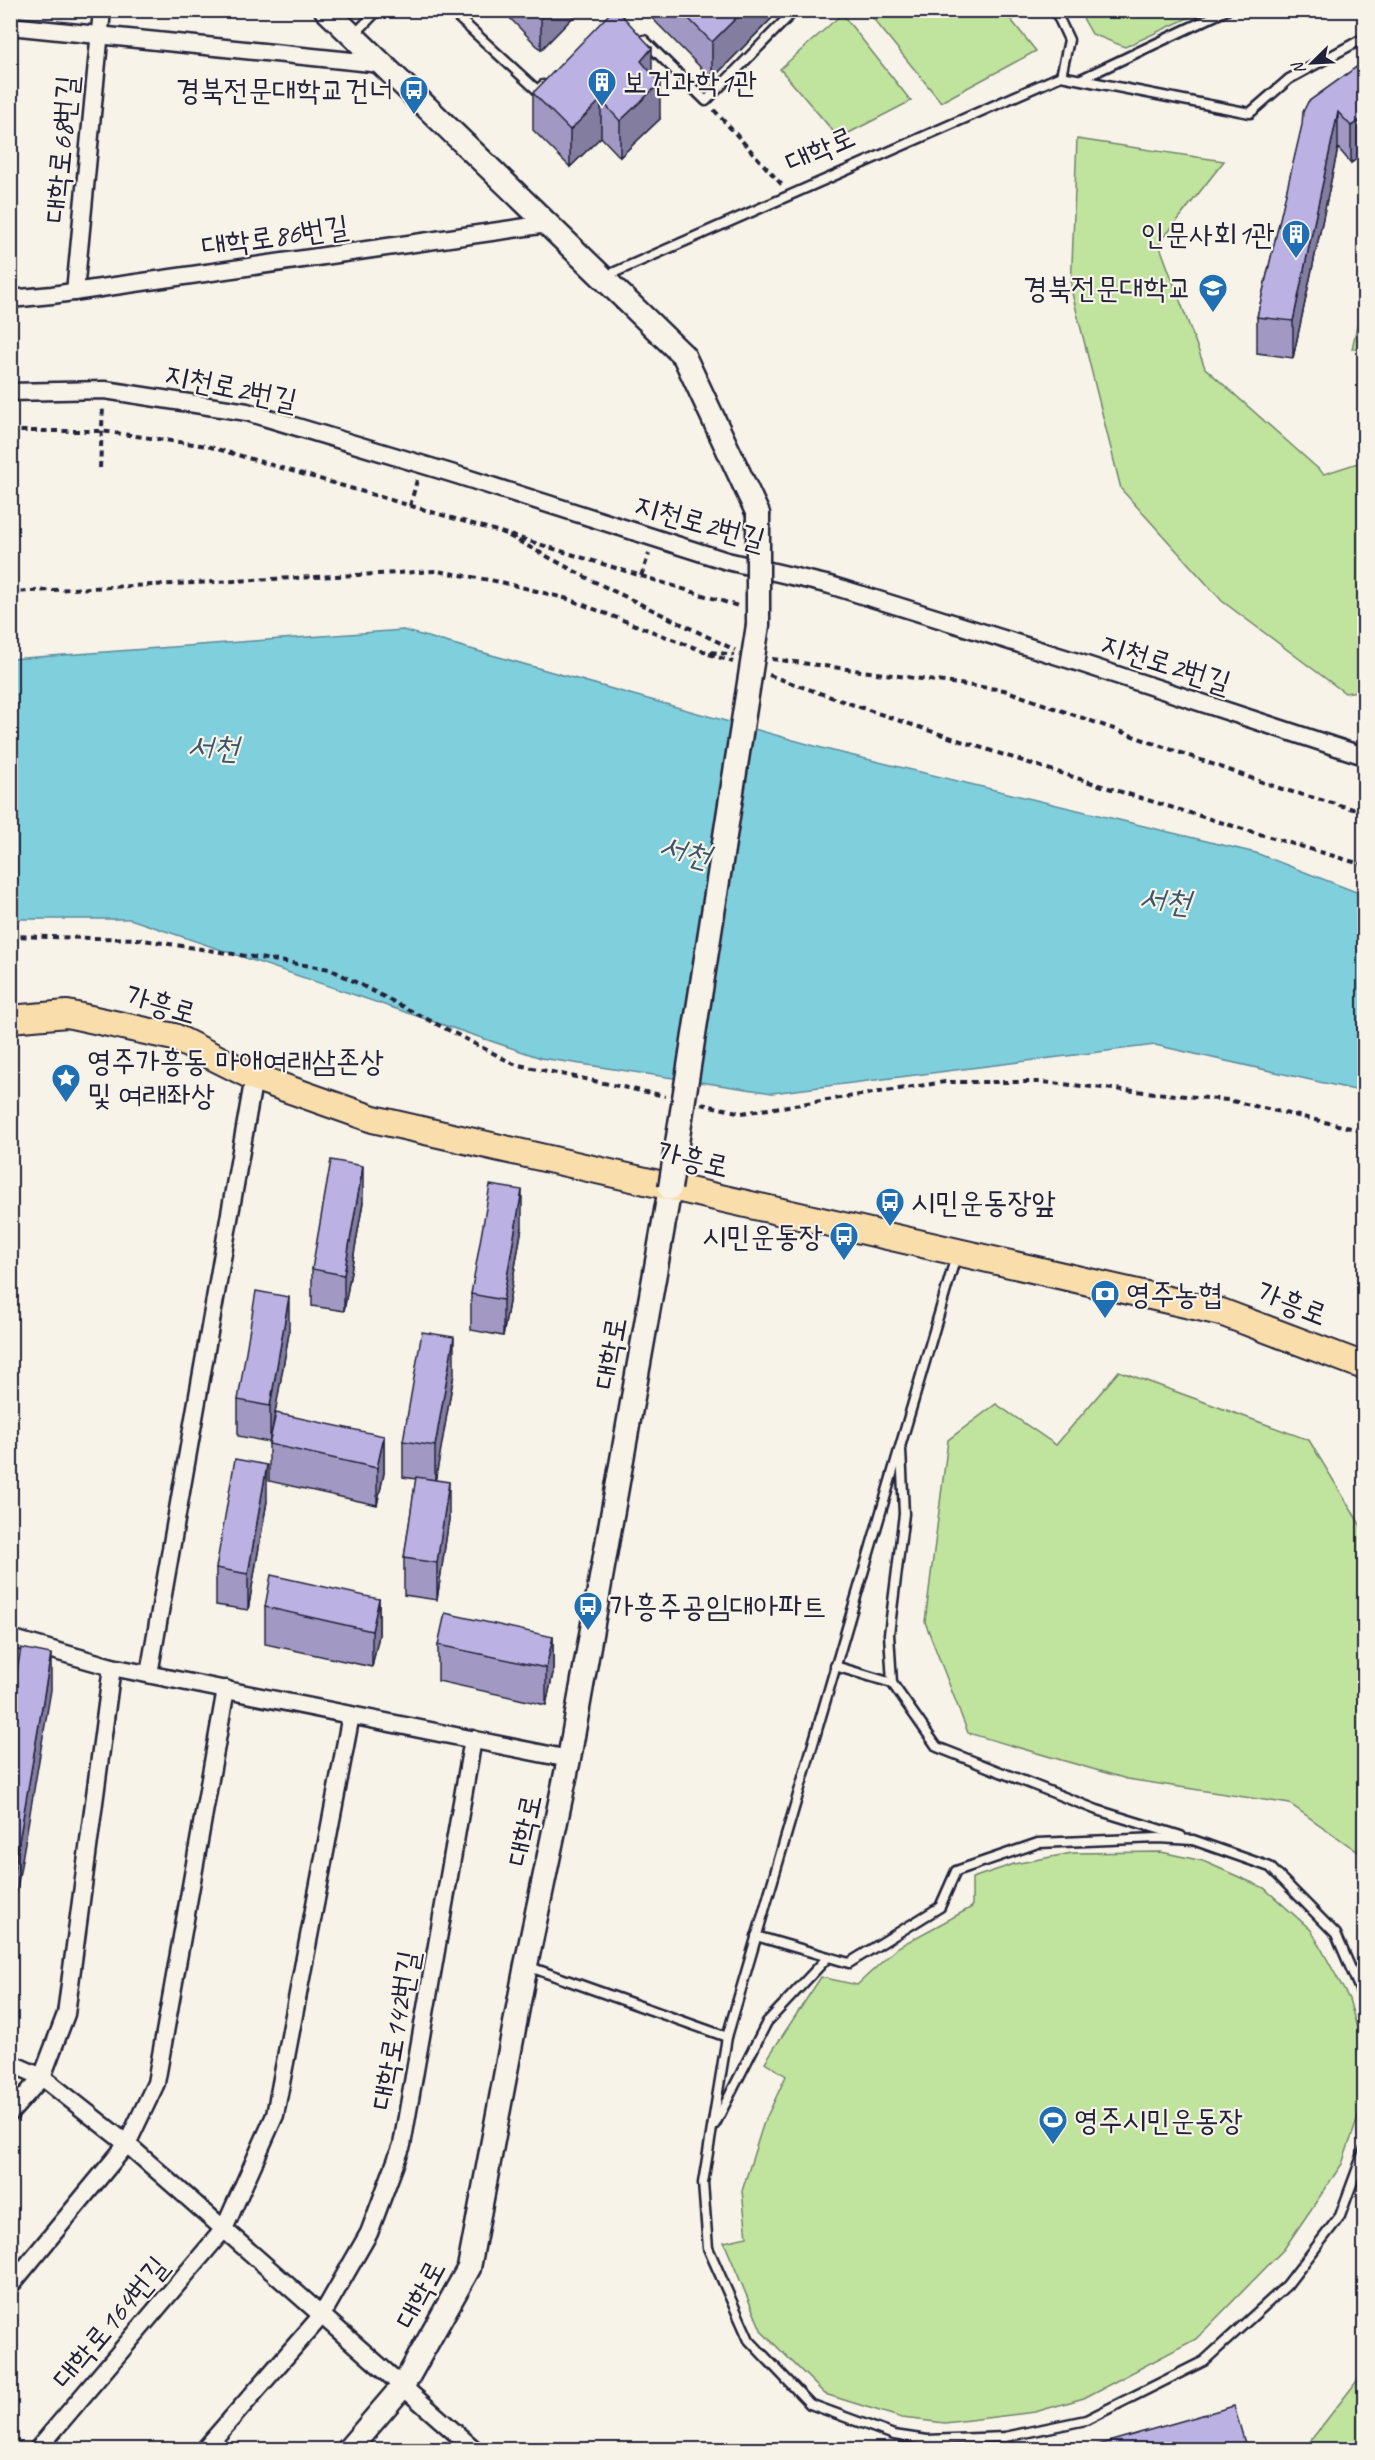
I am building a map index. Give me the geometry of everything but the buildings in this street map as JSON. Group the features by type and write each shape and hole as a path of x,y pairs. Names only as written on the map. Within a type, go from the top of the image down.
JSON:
{"main road":[{"path":"326,10 603,278"},
{"name":"대학로","path":"348,2450 403,2386 469,2268 526,1965 569,1759 670,1188 758,609 758,514 684,356 603,278"},
{"name":"가흥로","path":"10,1019 67,1014 174,1037 255,1077 373,1119 1221,1312 1365,1366"}],"street":[{"name":"대학로68번길","path":"75,292 102,10"},
{"path":"10,26 381,64"},
{"name":"대학로86번길","path":"10,299 75,292 547,224"},
{"name":"지천로2번길","path":"10,393 105,390 246,412 728,561 830,585 1074,660 1365,756"},
{"path":"149,1674 255,1077"},
{"path":"10,1638 112,1667 569,1759"},
{"path":"10,2113 42,2077 66,2014 112,1667"},
{"path":"10,2286 127,2144 156,2083 226,1689"},
{"path":"224,2229 275,2115 351,1715"},
{"name":"대학로142번길","path":"322,2314 369,2233 402,2145 473,1739"},
{"path":"10,2063 42,2077 127,2144 475,2450"},
{"name":"대학로164번길","path":"37,2450 224,2229"},
{"path":"204,2450 322,2314"}],"lane":[{"path":"352,36 378,10"},
{"path":"450,10 537,90 553,75"},
{"path":"641,37 706,101 795,10"},
{"path":"1054,10 1069,40 1061,76 1250,113 1289,79 1365,38"},
{"path":"1081,80 1227,10"},
{"name":"대학로","path":"603,278 1061,76"},
{"path":"957,1252 727,2037 703,2183 708,2248 749,2340 810,2404 894,2435 927,2440 1005,2438 1086,2420 1204,2361 1287,2285 1340,2216 1365,2151"},
{"path":"901,1442 904,1514 889,1634 892,1683 937,1747 1097,1810 1270,1867 1336,1934 1365,1999"},
{"path":"836,1666 892,1683"},
{"path":"756,1936 849,1964 940,1907 956,1871 1038,1843 1158,1838 1193,1840"},
{"path":"712,2131 767,2022 828,1957"},
{"path":"526,1965 727,2037"}],"path":[{"path":"706,101 791,195"},
{"path":"100,468 105,390"},
{"path":"10,431 101,431 207,446 758,609"},
{"path":"410,506 422,465"},
{"path":"500,532 736,653 703,651"},
{"path":"10,592 437,571 501,582 568,599 737,663"},
{"path":"768,658 1004,690 1282,789 1365,812"},
{"path":"759,672 905,723 1197,816 1365,865"},
{"path":"10,936 137,939 330,969 514,1064 674,1098"},
{"path":"696,1103 742,1113 945,1082 1041,1082 1228,1100 1365,1131"}],"green space":[{"path":"867,11 1004,11 1036,51 941,102"},
{"path":"1079,11 1203,11 1125,47 1092,34"},
{"path":"842,14 911,101 839,138 780,69"},
{"path":"1077,139 1224,161 1159,244 1205,368 1324,474 1364,461 1364,690 1345,693 1222,601 1121,489 1071,289"},
{"path":"1364,294 1364,349 1352,349"},
{"path":"1119,1371 1309,1440 1364,1531 1364,1856 1290,1804 1127,1779 968,1733 925,1622 948,1440 996,1404 1056,1445"},
{"name":"영주시민운동장","path":"1161,1852 1203,1861 1264,1888 1311,1930 1349,1999 1363,2049 1359,2115 1342,2164 1284,2249 1196,2339 1084,2398 1035,2412 945,2423 902,2418 825,2394 762,2332 724,2242 747,2237 742,2191 763,2125 786,2076 765,2062 821,1977 857,1985 898,1947 972,1907 972,1878 1014,1864 1072,1853"},
{"path":"1364,2372 1364,2449 1304,2449"}],"water":[{"name":"서천","path":"403,630 829,750 1256,853 1364,895 1364,1092 1155,1045 772,1093 541,1058 130,919 11,919 11,659"}],"place":[{"name":"보건과학1관","path":"602,108"},
{"name":"경북전문대학교건너","path":"414,116"},
{"name":"인문사회1관","path":"1296,260"},
{"name":"경북전문대학교","path":"1213,314"},
{"name":"영주가흥동 마애여래삼존상 및 여래좌상","path":"66,1104"},
{"name":"시민운동장앞","path":"890,1228"},
{"name":"시민운동장","path":"844,1262"},
{"name":"영주농협","path":"1105,1320"},
{"name":"가흥주공임대아파트","path":"588,1632"},
{"name":"영주시민운동장","path":"1053,2146"}]}
